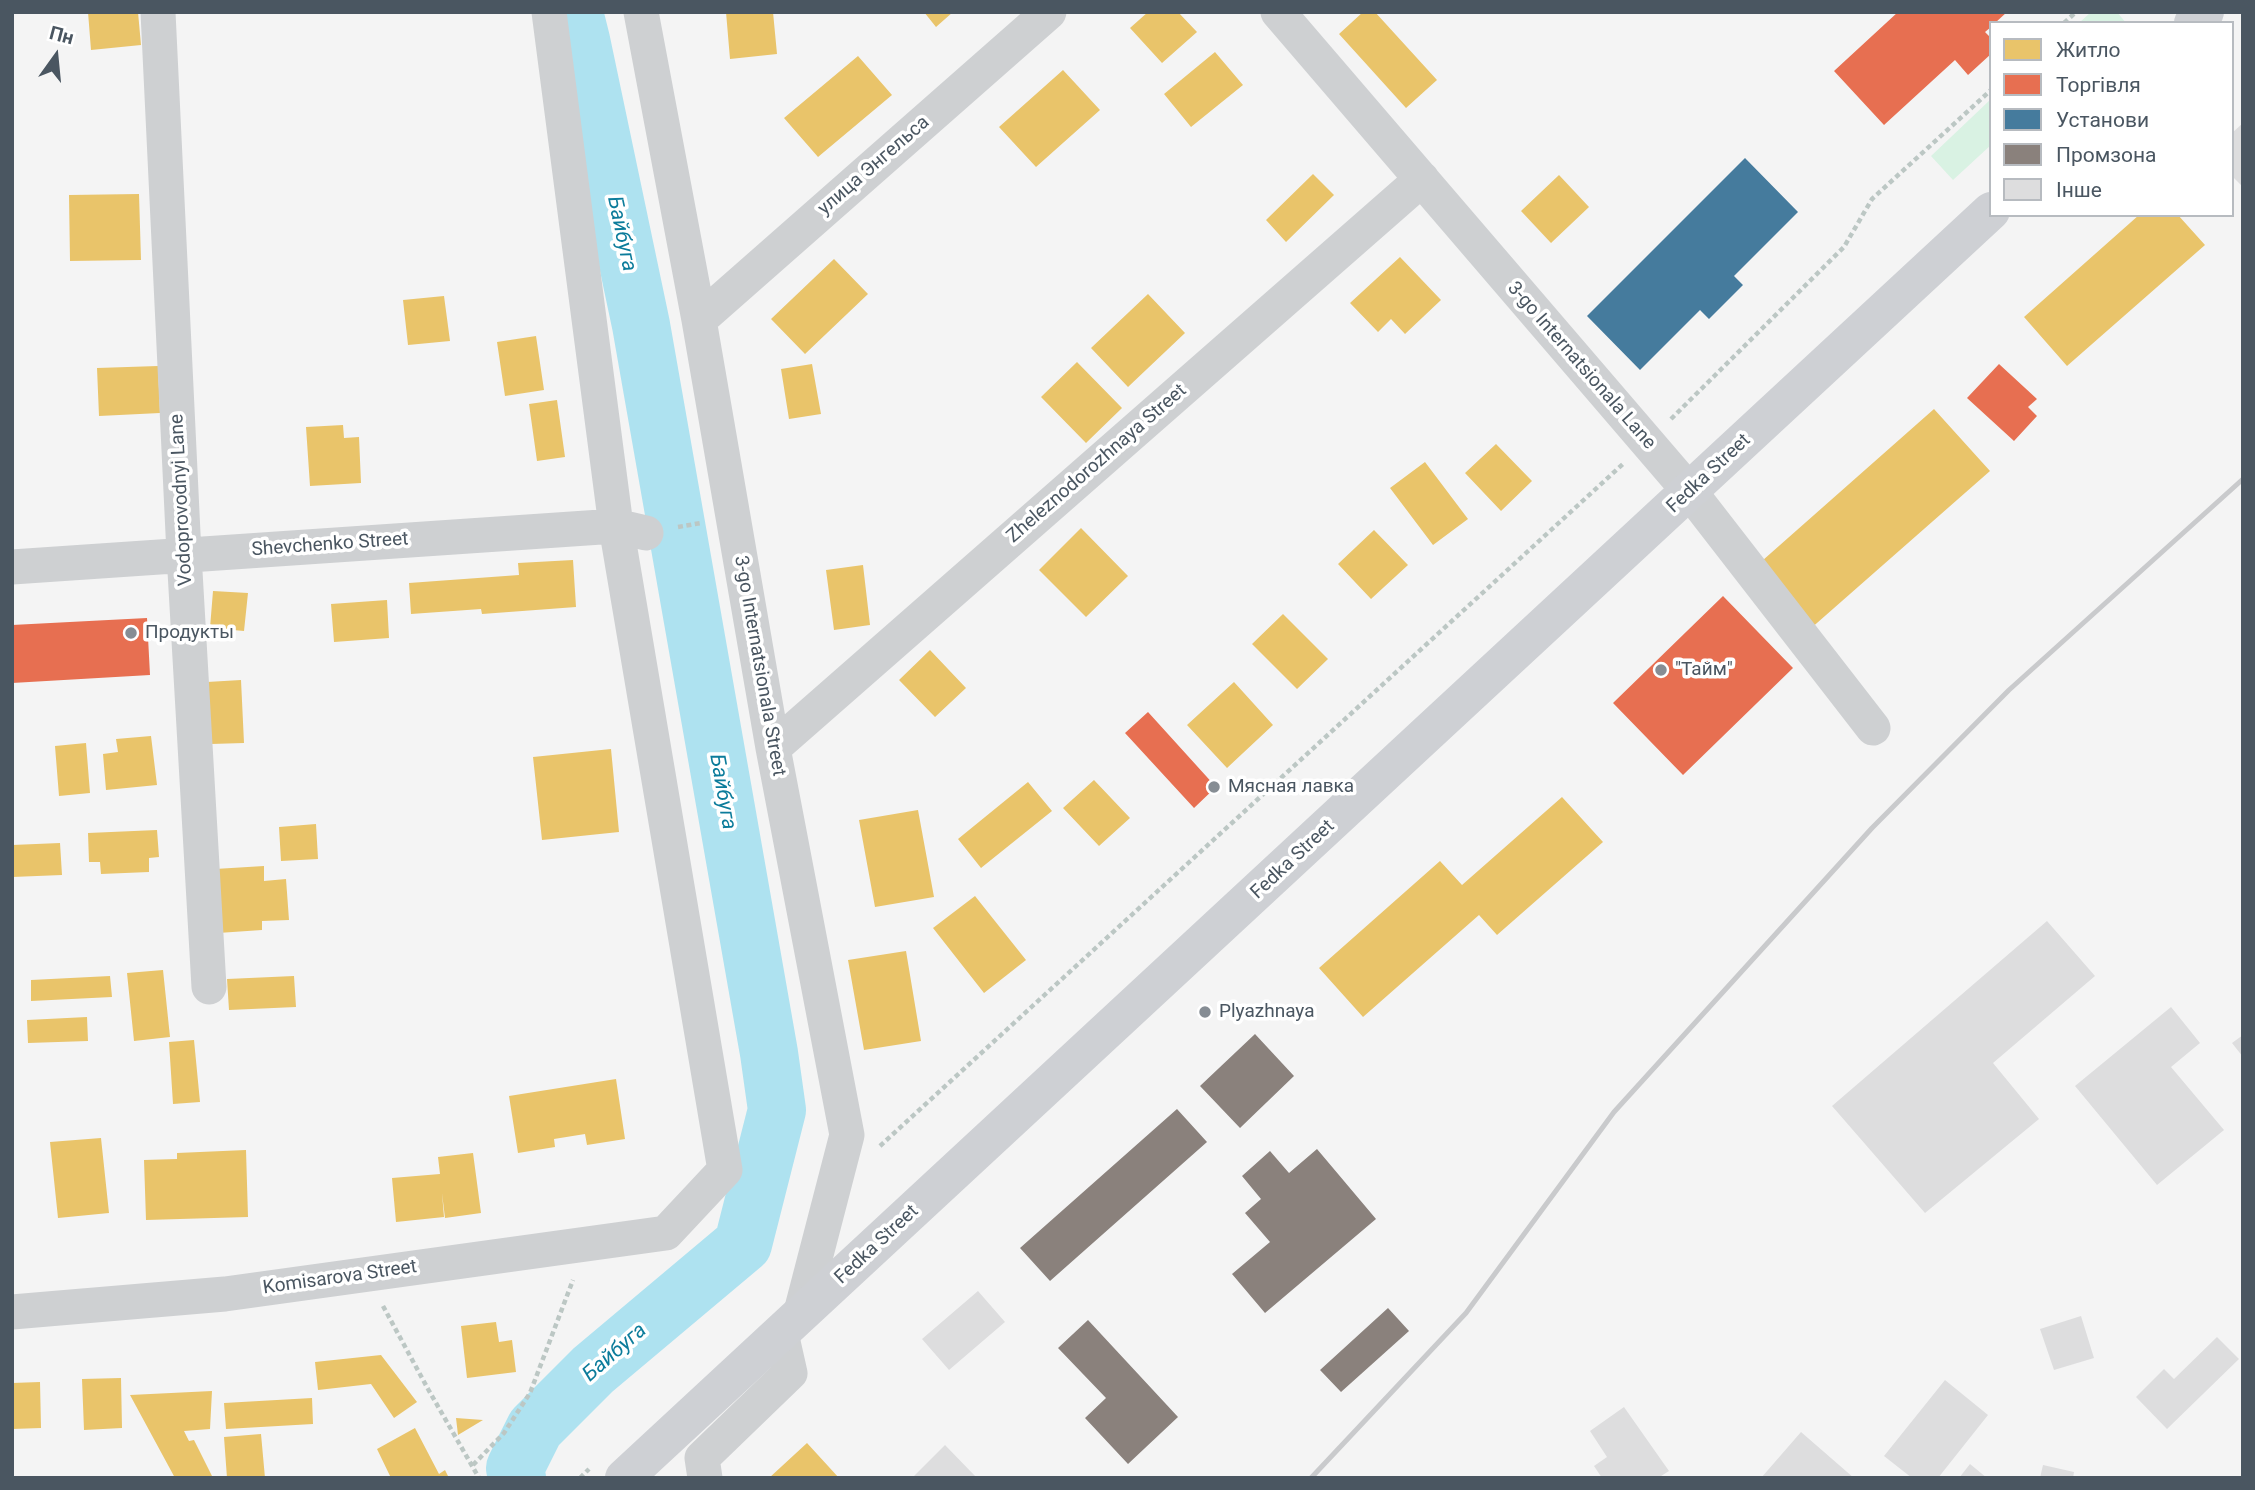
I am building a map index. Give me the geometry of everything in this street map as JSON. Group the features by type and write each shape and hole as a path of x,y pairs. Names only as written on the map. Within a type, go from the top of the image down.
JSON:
{"main road":[{"name":"Fedka Street","path":"624,1478 1989,213"}],"street":[{"name":"Vodoprovodnyi Lane","path":"158,12 184,554 209,987"},
{"path":"549,12 631,529"},
{"name":"3-go Internatsionala Street","path":"641,12 699,320 773,748 847,1135 791,1325"},
{"name":"улица Энгельса","path":"699,320 1049,12"},
{"name":"3-go Internatsionala Lane","path":"1279,12 1690,492 1873,728"},
{"name":"Zheleznodorozhnaya Street","path":"773,748 1422,179"},
{"name":"Shevchenko Street","path":"12,567 184,554 631,529"},
{"name":"Komisarova Street","path":"12,1312 225,1294 666,1233 725,1170 631,529"},
{"path":"705,1478 702,1458 790,1373 791,1325"}],"path":[{"path":"874,1151 1647,442 1844,247 1872,199 1989,92"},
{"path":"473,1465 504,1433 530,1393 586,1244"},
{"path":"366,1275 479,1478"}],"green space":[{"path":"2091,12 2117,12 2124,21 2081,21"},
{"path":"1989,101 1989,147 1953,180 1931,156"}],"building: Житло":[{"path":"88,12 138,12 141,45 91,50"},
{"path":"726,12 773,12 777,54 730,59"},
{"path":"924,12 953,12 936,27"},
{"path":"1148,12 1178,12 1197,32 1162,63 1130,28"},
{"path":"1363,12 1375,12 1437,80 1406,108 1339,34"},
{"path":"1215,52 1243,85 1191,127 1164,94"},
{"path":"858,56 892,95 818,157 784,118"},
{"path":"1063,70 1100,110 1036,167 999,127"},
{"path":"1313,174 1334,195 1286,242 1266,220"},
{"path":"1559,175 1589,207 1551,243 1521,211"},
{"path":"139,194 141,260 70,261 69,195"},
{"path":"2137,217 2180,217 2205,245 2067,366 2024,317"},
{"path":"1400,257 1441,300 1405,334 1391,319 1378,332 1350,303"},
{"path":"834,259 868,294 805,354 771,319"},
{"path":"1148,294 1185,333 1128,387 1091,348"},
{"path":"444,296 450,341 408,345 403,300"},
{"path":"536,336 544,390 505,396 497,342"},
{"path":"1077,362 1122,408 1086,443 1041,397"},
{"path":"812,364 821,414 789,419 781,369"},
{"path":"158,366 160,413 99,416 97,368"},
{"path":"557,400 565,457 537,461 529,404"},
{"path":"1934,409 1990,471 1809,630 1754,568"},
{"path":"343,425 344,438 359,437 361,483 310,486 306,427"},
{"path":"1496,444 1532,481 1501,511 1465,473"},
{"path":"1425,462 1468,519 1433,545 1390,488"},
{"path":"1081,528 1128,576 1086,617 1039,570"},
{"path":"1374,530 1408,565 1371,599 1338,564"},
{"path":"573,560 576,607 482,614 481,609 411,614 409,583 519,575 518,563"},
{"path":"863,565 870,625 834,630 826,570"},
{"path":"213,591 248,593 244,631 210,628"},
{"path":"387,600 389,638 334,642 331,604"},
{"path":"1283,614 1328,659 1297,689 1252,644"},
{"path":"930,650 966,688 935,717 899,680"},
{"path":"241,680 244,743 211,744 207,682"},
{"path":"1234,682 1273,725 1227,768 1187,725"},
{"path":"151,736 157,785 106,790 103,754 118,752 116,739"},
{"path":"86,743 90,793 59,796 55,746"},
{"path":"611,749 619,832 542,840 533,757"},
{"path":"1094,780 1130,818 1099,846 1063,808"},
{"path":"1028,782 1052,811 981,868 958,839"},
{"path":"1562,797 1603,842 1497,935 1479,915 1363,1017 1319,968 1440,861 1462,885"},
{"path":"918,810 934,897 875,907 859,820"},
{"path":"316,824 318,859 281,861 279,827"},
{"path":"157,830 159,857 149,858 149,872 101,874 100,862 89,862 88,833"},
{"path":"60,843 62,875 12,877 12,845"},
{"path":"264,866 264,881 286,879 289,920 262,921 262,930 218,933 215,869"},
{"path":"975,896 1026,960 984,993 933,928"},
{"path":"906,951 921,1041 864,1050 848,960"},
{"path":"163,970 170,1037 134,1041 127,973"},
{"path":"110,976 112,997 31,1001 31,980"},
{"path":"294,976 296,1007 229,1010 227,979"},
{"path":"87,1017 88,1041 28,1043 27,1020"},
{"path":"194,1040 200,1102 173,1104 169,1042"},
{"path":"616,1079 625,1139 587,1145 585,1134 554,1139 555,1147 518,1153 509,1096"},
{"path":"101,1138 109,1213 58,1218 50,1142"},
{"path":"246,1150 248,1217 146,1220 144,1160 177,1159 177,1153"},
{"path":"473,1153 481,1213 445,1218 442,1193 444,1217 396,1222 392,1178 440,1174 438,1157"},
{"path":"496,1322 499,1342 512,1340 516,1372 467,1378 461,1326"},
{"path":"381,1355 417,1402 394,1418 371,1384 318,1390 315,1362"},
{"path":"121,1378 122,1428 84,1430 82,1379"},
{"path":"40,1382 41,1428 12,1429 12,1383"},
{"path":"212,1391 210,1429 184,1431 189,1441 194,1440 213,1478 175,1478 130,1395"},
{"path":"312,1398 313,1424 226,1429 224,1403"},
{"path":"456,1418 483,1420 458,1435"},
{"path":"415,1428 439,1474 445,1470 449,1478 391,1478 377,1449"},
{"path":"261,1434 265,1478 227,1478 224,1437"},
{"path":"807,1443 839,1478 769,1478"}],"building: Торгівля":[{"path":"1898,12 2007,12 1997,21 1989,21 1989,29 1985,32 1989,36 1989,56 1968,75 1955,60 1884,125 1834,71"},
{"path":"1999,364 2037,399 2028,407 2037,416 2014,441 1967,398"},
{"path":"1723,596 1793,668 1683,775 1613,703"},
{"path":"147,618 150,675 12,683 12,625"},
{"path":"1148,712 1216,787 1194,808 1125,733"}],"building: Установи":[{"path":"1745,158 1798,212 1734,276 1743,285 1709,319 1700,310 1640,370 1587,316"}],"building: Промзона":[{"path":"1255,1034 1294,1076 1240,1128 1200,1086"},
{"path":"1177,1109 1207,1142 1050,1281 1020,1248"},
{"path":"1317,1149 1376,1219 1265,1313 1232,1274 1270,1242 1245,1213 1261,1199 1242,1176 1270,1151 1289,1173"},
{"path":"1388,1308 1409,1331 1341,1392 1320,1370"},
{"path":"1088,1320 1178,1417 1128,1464 1085,1418 1106,1398 1058,1348"}],"building: Інше":[{"path":"2243,123 2243,187 2234,178 2234,131"},
{"path":"2047,921 2095,976 1993,1063 2039,1119 1925,1213 1832,1106"},
{"path":"2171,1007 2200,1043 2171,1067 2224,1130 2157,1185 2075,1086"},
{"path":"2243,1035 2243,1057 2232,1043"},
{"path":"978,1291 1005,1322 949,1370 922,1339"},
{"path":"2081,1316 2094,1358 2054,1370 2040,1329"},
{"path":"2217,1337 2239,1359 2167,1429 2136,1397 2164,1369 2174,1379"},
{"path":"1945,1380 1988,1415 1938,1478 1912,1478 1884,1456"},
{"path":"1624,1407 1669,1471 1658,1478 1602,1478 1594,1466 1607,1457 1590,1431"},
{"path":"1801,1432 1854,1478 1761,1478"},
{"path":"945,1445 977,1478 912,1478"},
{"path":"1970,1464 1987,1478 1959,1478"},
{"path":"2043,1465 2074,1472 2073,1478 2040,1478"}],"waterway":[{"name":"Байбуга","path":"517,1478 515,1468 535,1428 593,1370 743,1244 777,1110 641,325 574,12"}],"railway":[{"path":"1311,1478 1466,1313 1614,1112 1872,828 2009,690 2243,479"}],"place":[{"name":"Продукты","path":"131,633"},
{"name":"\"Тайм\"","path":"1661,670"},
{"name":"Мясная лавка","path":"1214,787"},
{"name":"Plyazhnaya","path":"1205,1012"}]}
